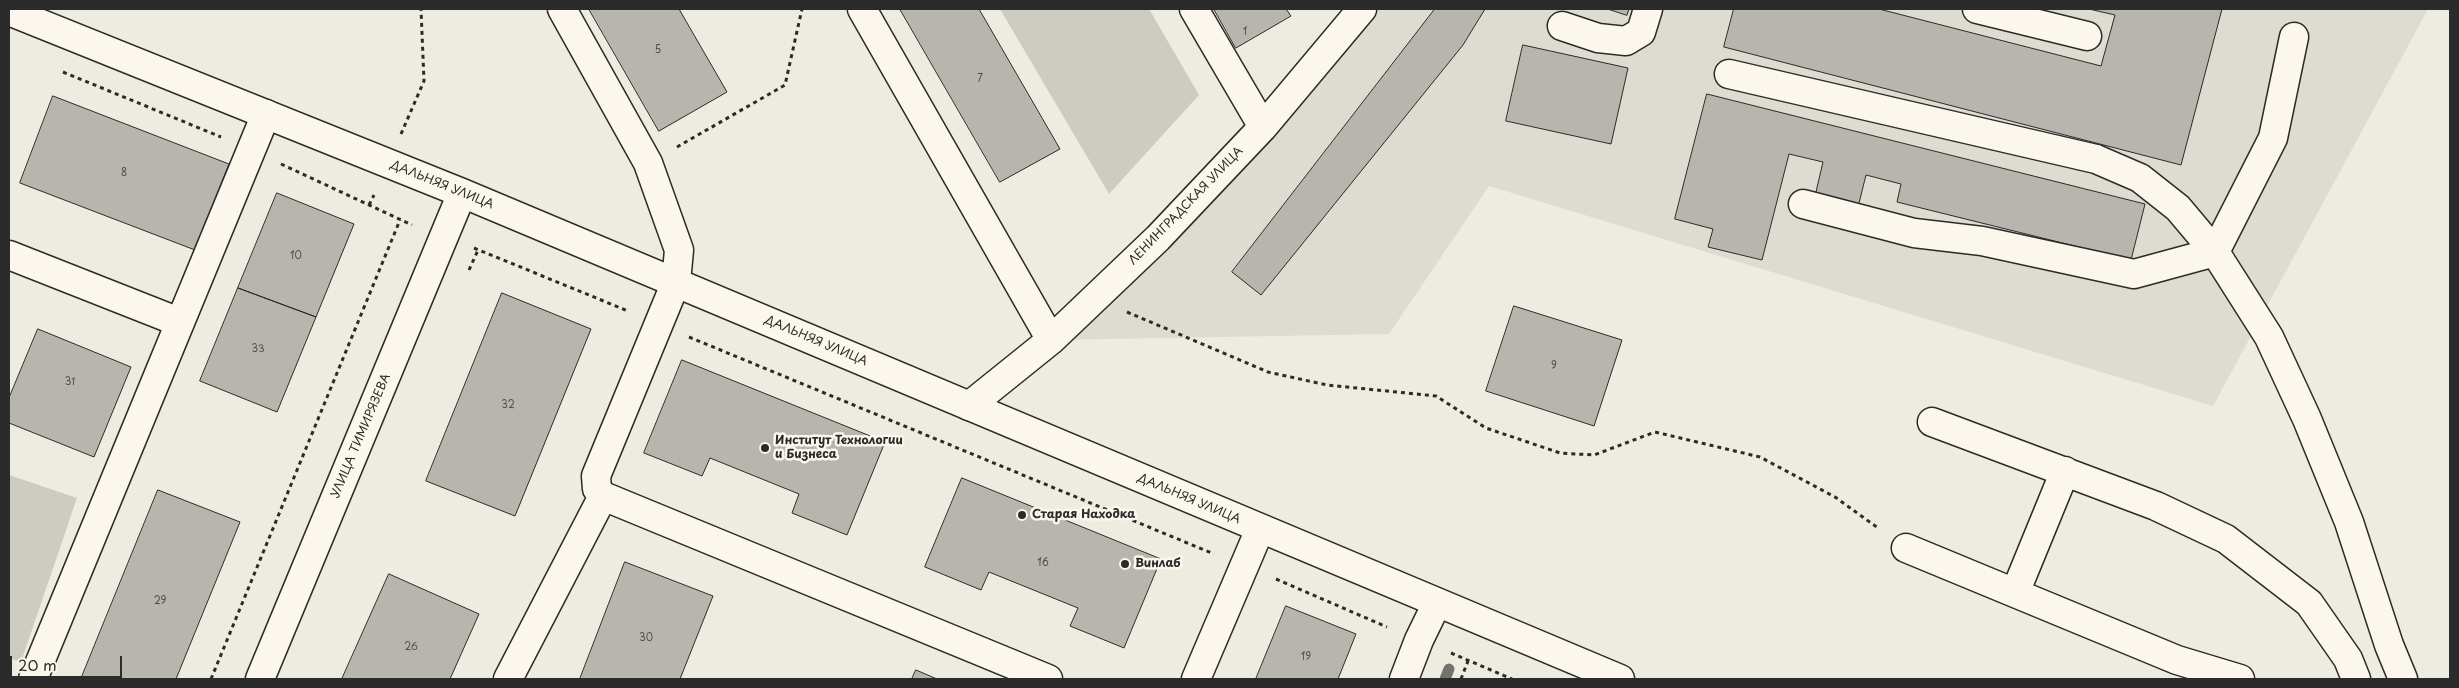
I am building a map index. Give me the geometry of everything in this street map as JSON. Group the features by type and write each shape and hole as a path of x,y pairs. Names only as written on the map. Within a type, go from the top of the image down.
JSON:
{"main road":[{"path":"562,9 648,163 679,250 676,282 596,476 597,489 603,496 1048,679"},
{"path":"862,9 1051,340"},
{"path":"1194,9 1263,127"},
{"name":"ЛЕНИНГРАДСКАЯ УЛИЦА","path":"969,406 1051,340 1096,295 1158,238 1263,127 1362,9"},
{"path":"1562,26 1598,38 1626,41 1641,32 1648,9"},
{"path":"1977,9 2087,36"},
{"name":"ДАЛЬНЯЯ УЛИЦА","path":"9,11 462,193 1620,679"},
{"path":"1803,204 1914,233 1982,241 2134,274 2215,252 2273,138 2294,37"},
{"path":"1729,74 2096,159 2140,178 2178,208 2215,252 2270,337 2307,419 2349,522 2389,645 2403,679"},
{"path":"33,679 266,114"},
{"name":"УЛИЦА ТИМИРЯЗЕВА","path":"260,679 462,193"},
{"path":"9,255 180,322"},
{"path":"1932,422 2156,506 2226,539 2309,603 2348,660 2356,679"},
{"path":"2015,593 2066,471"},
{"path":"508,679 603,496"},
{"path":"1196,679 1260,529"},
{"path":"1906,548 2177,660 2240,679"},
{"path":"1404,679 1419,640 1437,603"}],"path":[{"path":"369,205 389,164 424,80 422,9"},
{"path":"648,163 785,85 802,9"},
{"path":"54,68 252,150 400,220 659,324 1512,679"},
{"path":"211,679 400,220"},
{"path":"1096,295 1130,314 1268,372 1327,385 1436,396 1486,428 1560,453 1594,455 1655,432 1760,457 1835,497 1906,548"},
{"path":"1461,679 1468,661"}],"shaded area":[{"path":"1000,9 1149,9 1199,95 1109,194"},
{"path":"1355,9 2428,9 2213,406 1489,186 1389,334 1051,340"},
{"path":"9,475 77,498 21,662 9,658"}],"building":[{"path":"589,9 679,9 727,92 659,131"},
{"path":"900,9 979,9 1060,149 1000,182"},
{"path":"1214,9 1286,9 1291,16 1236,48"},
{"path":"1435,9 1485,9 1463,45 1261,295 1232,272"},
{"path":"1608,9 1629,9 1627,15"},
{"path":"1734,9 1879,9 2101,66 2115,15 2089,9 2222,9 2181,165 1724,47"},
{"path":"1523,45 1628,68 1611,144 1506,121"},
{"path":"1707,94 2145,204 2131,260 1897,202 1901,184 1866,175 1858,207 1815,196 1823,162 1789,154 1762,260 1708,247 1713,229 1675,219"},
{"path":"53,96 229,164 195,250 20,183"},
{"path":"277,193 354,224 316,317 238,288"},
{"path":"238,288 316,317 277,412 200,381"},
{"path":"502,293 591,329 515,516 426,481"},
{"path":"1514,306 1622,340 1594,426 1486,391"},
{"path":"38,329 131,367 94,457 9,423 9,398"},
{"name":"Институт Технологии и Бизнеса","path":"682,360 885,442 847,535 792,513 799,494 710,458 702,476 644,453"},
{"path":"962,478 1161,559 1124,648 1070,626 1078,608 989,572 981,590 925,567"},
{"path":"158,490 240,522 176,679 81,679"},
{"path":"625,562 713,596 680,679 580,679"},
{"path":"389,574 479,614 450,679 342,679"},
{"path":"1286,606 1356,634 1338,679 1256,679"},
{"path":"916,670 937,679 912,679"}],"waterway":[{"path":"1445,679 1449,669"}],"place":[{"name":"Институт Технологии и Бизнеса","path":"765,448"},
{"name":"Старая Находка","path":"1022,515"},
{"name":"Винлаб","path":"1125,564"}]}
